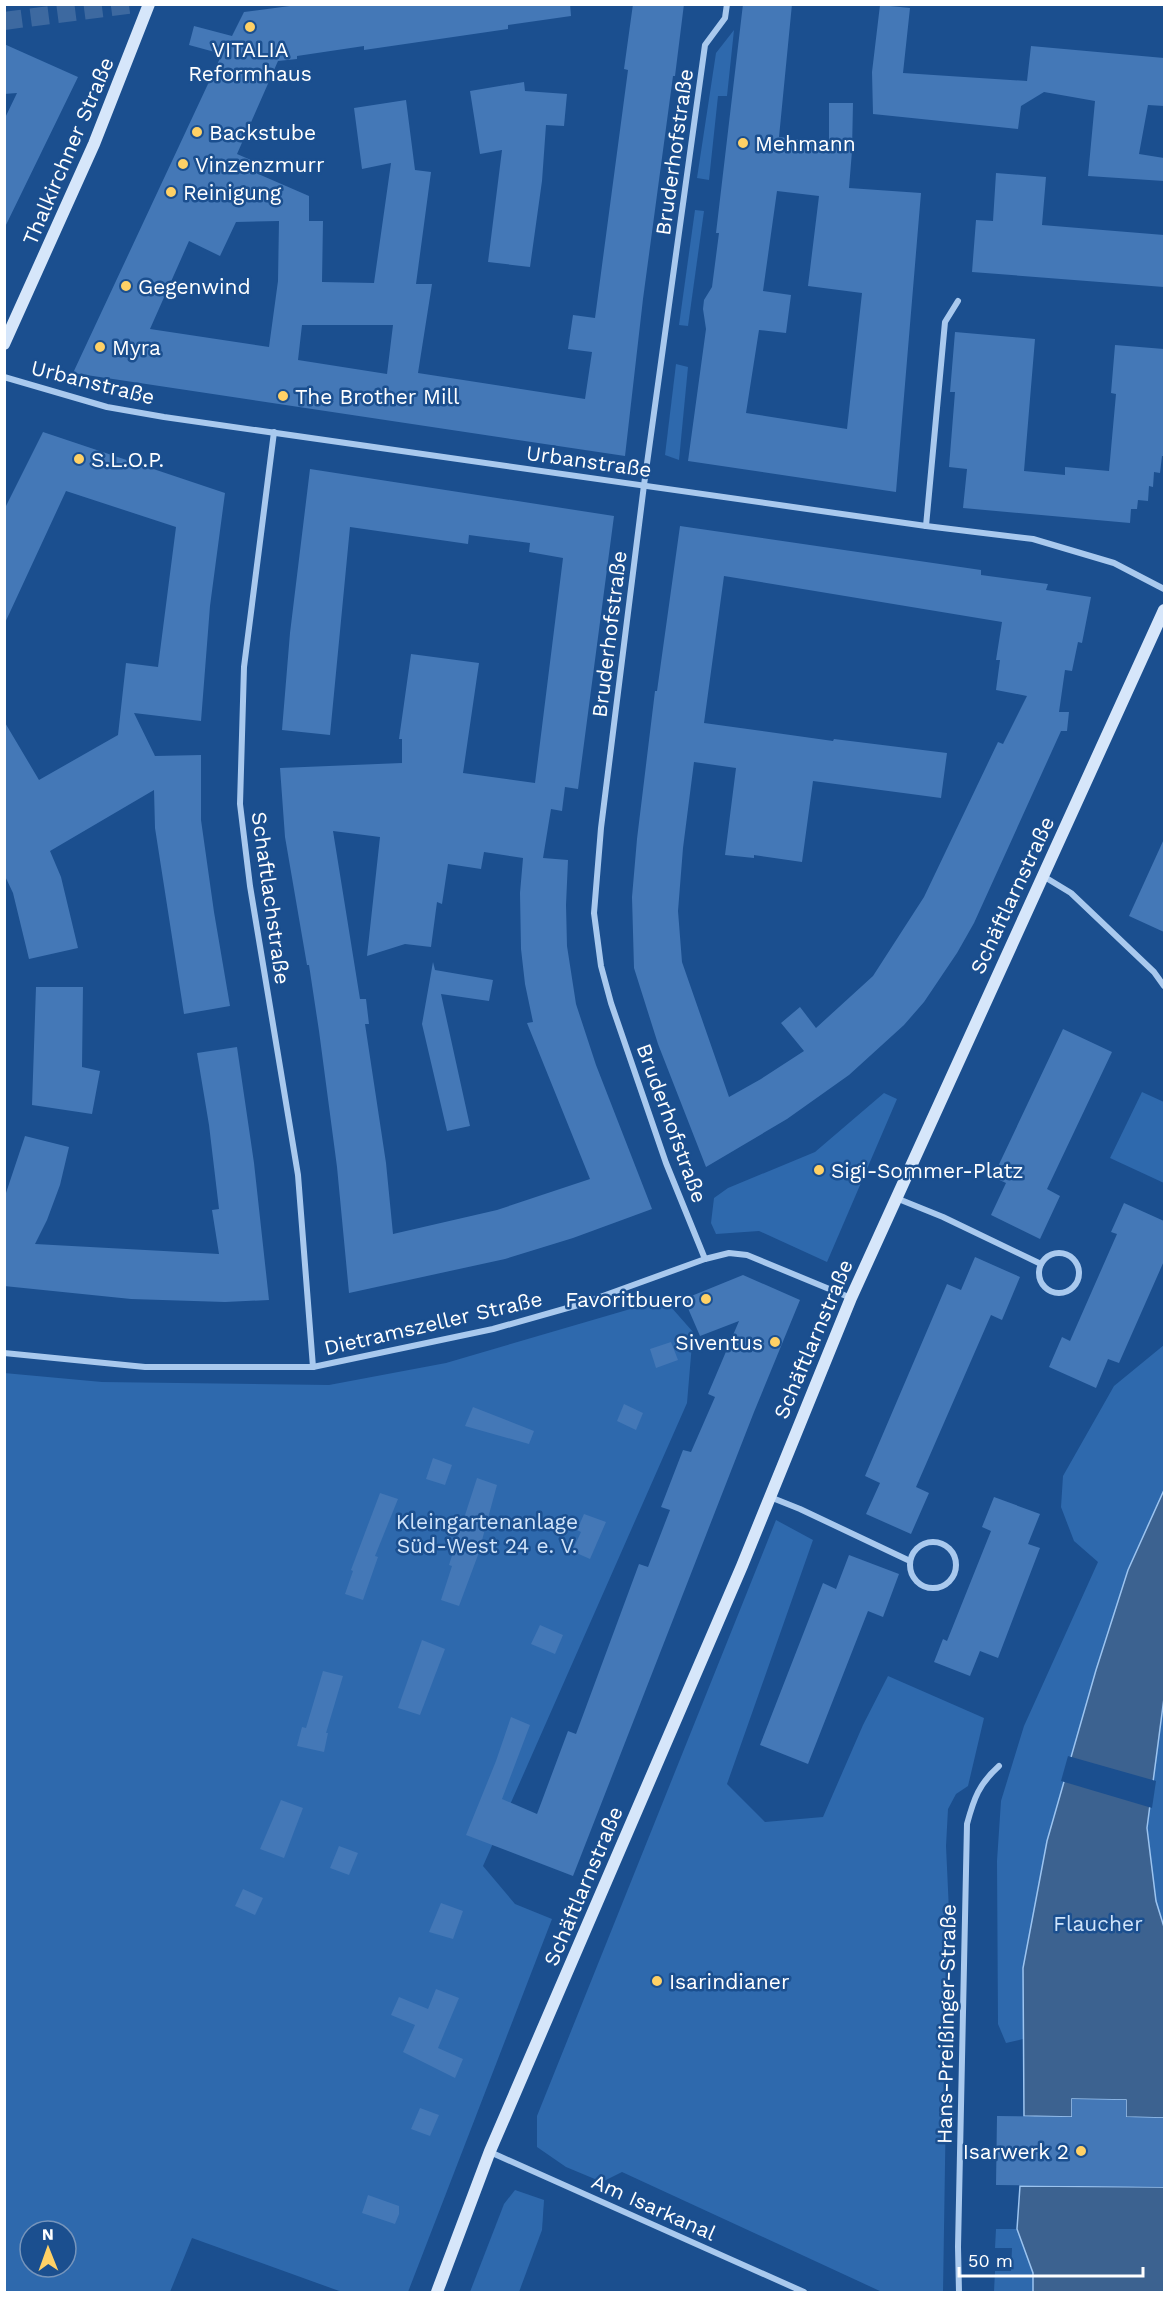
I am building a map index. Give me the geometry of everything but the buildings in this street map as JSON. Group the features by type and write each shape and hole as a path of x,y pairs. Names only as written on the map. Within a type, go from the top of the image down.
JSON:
{"street":[{"name":"Thalkirchner Straße","path":"4,344 94,144 149,4"},
{"name":"Bruderhofstraße","path":"705,1259 666,1163 611,1003 601,966 594,913 601,828 644,485 705,45 724,18 727,4"},
{"path":"926,526 945,322 958,301"},
{"name":"Urbanstraße","path":"4,377 107,407 926,526 1033,539 1113,564 1164,589"},
{"name":"Schaftlachstraße","path":"274,432 244,667 240,804 250,886 298,1175 313,1367"},
{"name":"Schäftlarnstraße","path":"437,2292 490,2151 742,1566 851,1298 1164,610"},
{"path":"1043,875 1071,893 1154,972 1164,986"},
{"path":"895,1197 1041,1264"},
{"name":"Dietramszeller Straße","path":"4,1353 145,1367 313,1367 494,1329 578,1305 705,1259 729,1253 747,1255 851,1298"},
{"path":"1052,1254 1068,1255 1078,1267 1076,1282 1064,1292 1048,1289 1040,1278 1041,1264 1052,1254"},
{"path":"769,1497 800,1509 910,1561"},
{"path":"935,1541 948,1546 953,1552 957,1568 954,1576 942,1587 927,1587 916,1581 910,1570 910,1561 915,1550 921,1545 935,1541"},
{"name":"Hans-Preißinger-Straße","path":"959,2292 958,2237 967,1824 974,1799 984,1780 999,1766"},
{"name":"Am Isarkanal","path":"490,2151 804,2292"}],"green space":[{"path":"734,30 727,96 718,96 709,180 697,178 716,53"},
{"path":"695,210 704,211 688,326 679,325"},
{"path":"676,364 688,367 679,460 665,455"},
{"path":"1142,1092 1164,1102 1164,1183 1110,1158"},
{"name":"Sigi-Sommer-Platz","path":"884,1093 897,1099 827,1262 759,1231 716,1234 711,1223 714,1198 728,1188 815,1152"},
{"name":"Kleingartenanlage Süd-West 24 e. V.","path":"668,1298 671,1307 693,1332 687,1403 483,1866 515,1904 552,1919 408,2292 342,2292 192,2238 170,2292 5,2292 4,1373 102,1382 329,1385 446,1363"},
{"path":"1164,1345 1164,1990 1023,1989 1023,2039 1006,2043 998,2024 997,1861 1001,1801 1024,1726 1098,1562 1074,1541 1061,1507 1063,1476 1114,1386"},
{"path":"776,1520 813,1540 727,1784 765,1822 823,1817 863,1725 888,1676 984,1718 968,1786 956,1794 948,1809 946,1846 949,1911 943,2292 882,2292 622,2172 602,2182 566,2167 537,2147 537,2116"},
{"path":"515,2190 544,2200 542,2230 519,2292 470,2292 504,2204"},
{"path":"996,2229 1017,2229 1033,2273 1033,2292 994,2292 995,2271 1011,2271 1012,2248 995,2248"}],"shaded area":[{"name":"Flaucher","path":"1164,1490 1164,1698 1147,1828 1156,1901 1164,1927 1164,2118 1126,2117 1126,2100 1072,2099 1072,2117 1024,2116 1023,1968 1047,1841 1096,1670 1128,1570"},
{"path":"1020,2186 1164,2187 1164,2292 1033,2292 1033,2273 1017,2229"}],"pier":[{"path":"1068,1756 1156,1781 1152,1808 1061,1781"}],"tunnel":[{"path":"4,21 135,4"}],"place":[{"name":"VITALIA Reformhaus","path":"250,27"},
{"name":"Backstube","path":"197,132"},
{"name":"Mehmann","path":"743,143"},
{"name":"Vinzenzmurr","path":"183,164"},
{"name":"Reinigung","path":"171,192"},
{"name":"Gegenwind","path":"126,286"},
{"name":"Myra","path":"100,347"},
{"name":"The Brother Mill","path":"283,396"},
{"name":"S.L.O.P.","path":"79,459"},
{"name":"Sigi-Sommer-Platz","path":"819,1170"},
{"name":"Favoritbuero","path":"706,1299"},
{"name":"Siventus","path":"775,1342"},
{"name":"Isarindianer","path":"657,1981"},
{"name":"Isarwerk 2","path":"1081,2151"}]}
